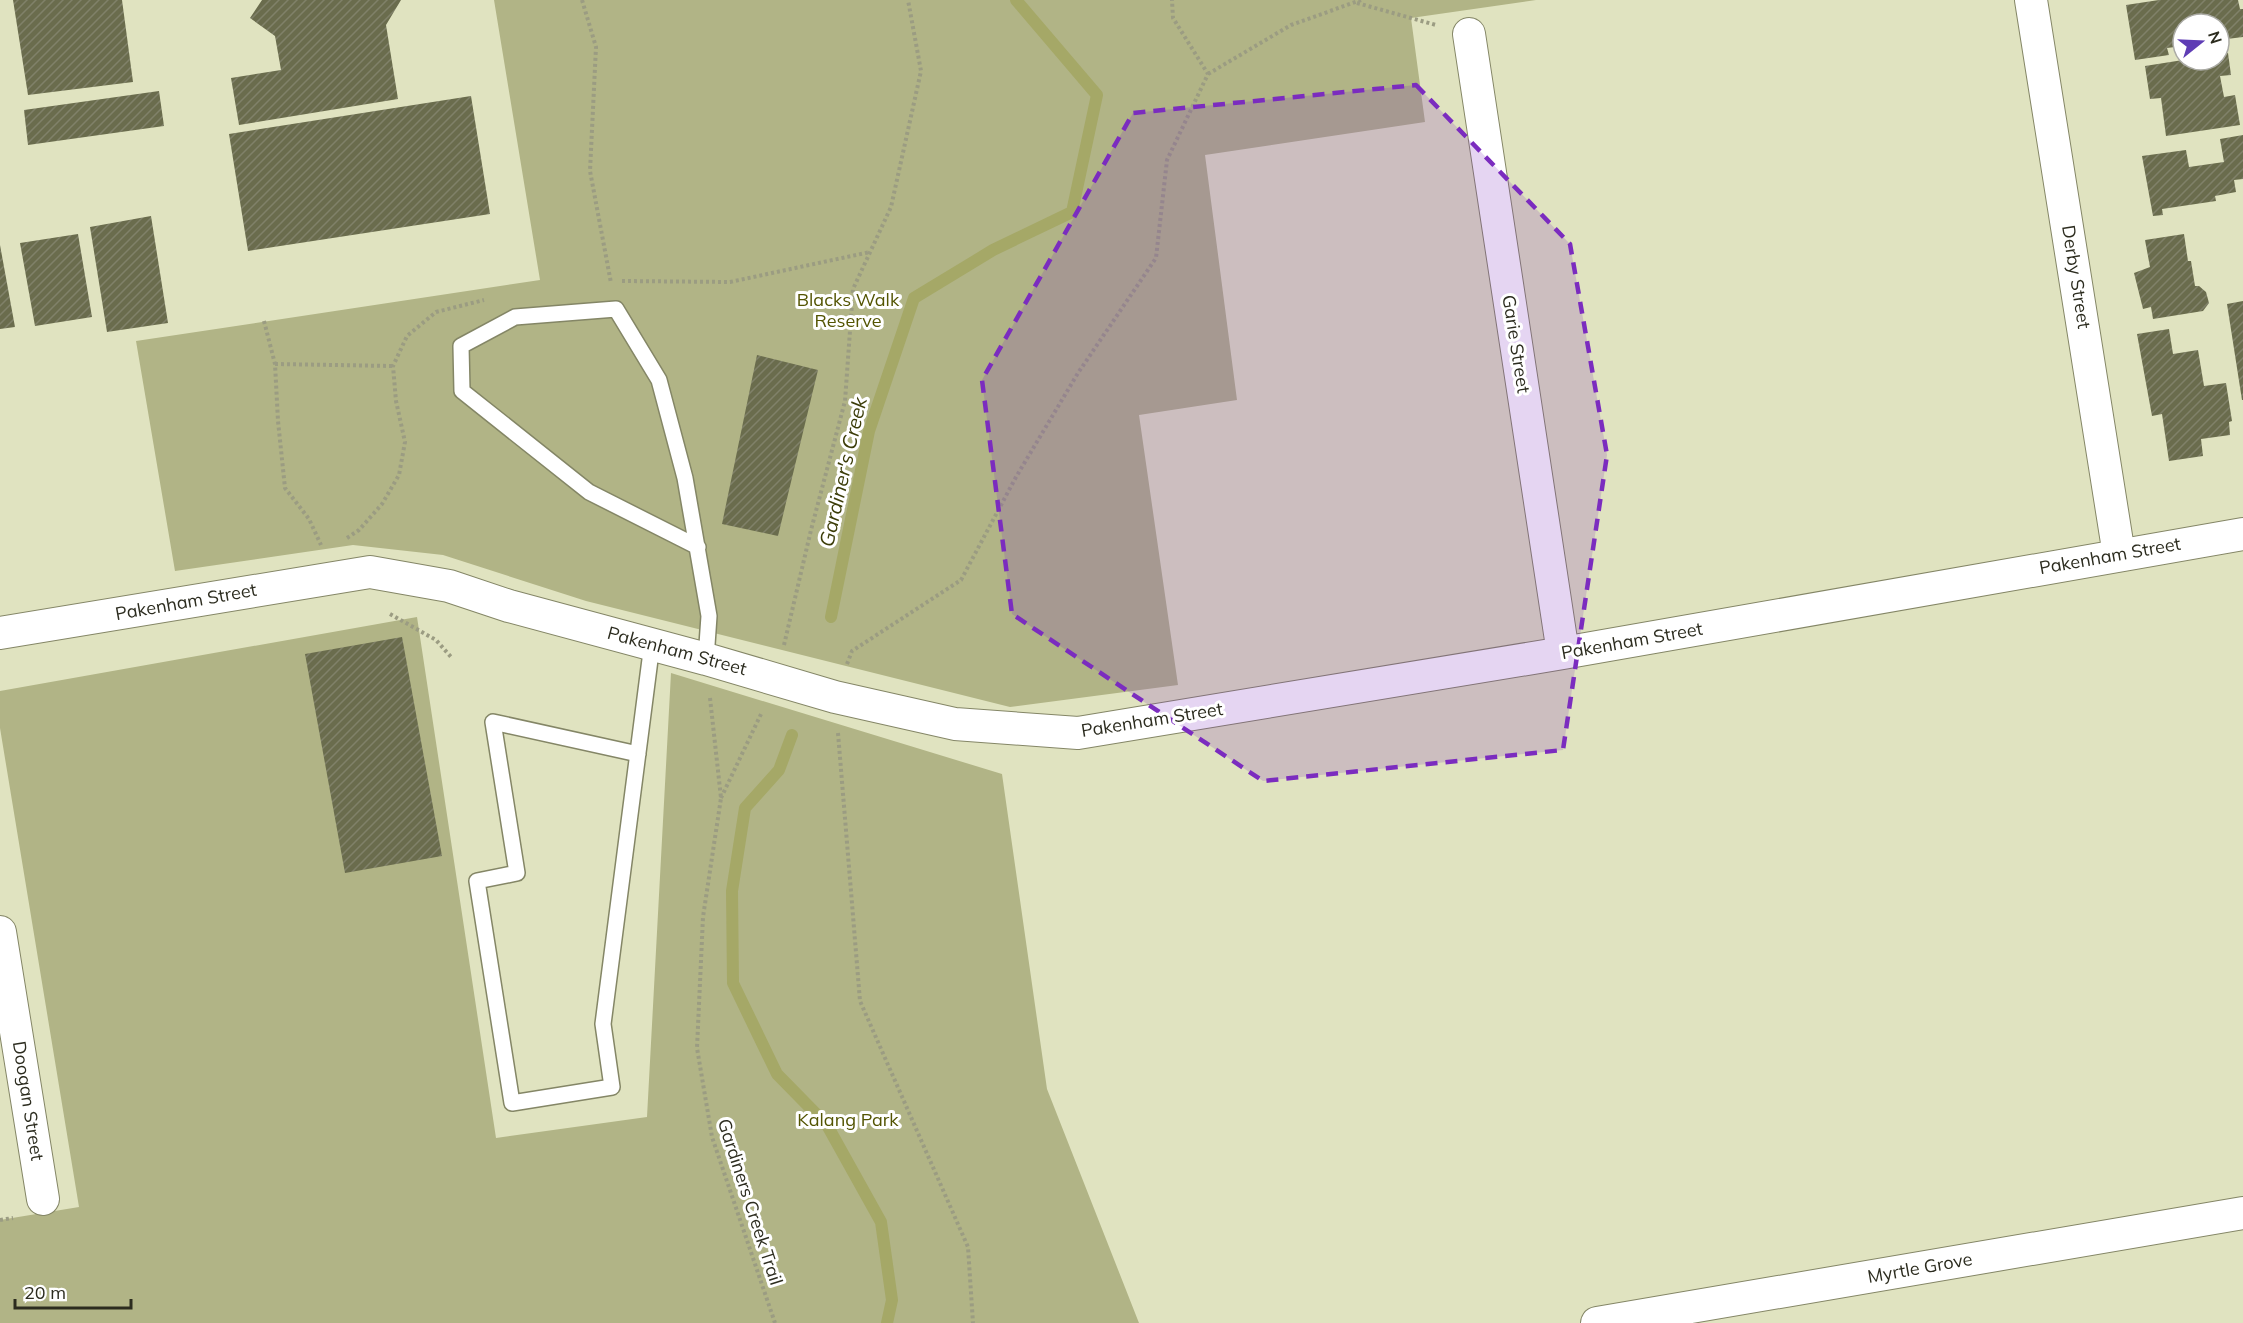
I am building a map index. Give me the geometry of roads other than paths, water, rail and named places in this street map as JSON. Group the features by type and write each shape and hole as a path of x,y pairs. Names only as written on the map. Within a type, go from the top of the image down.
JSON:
{"street":[{"name":"Derby Street","path":"2031,0 2119,555"},
{"name":"Garie Street","path":"1469,34 1563,653"},
{"name":"Pakenham Street","path":"0,633 370,572 449,586 510,606 706,659 835,697 955,724 1078,733 1563,653 2243,534"},
{"name":"Doogan Street","path":"0,932 44,1199"},
{"name":"Myrtle Grove","path":"1614,1322 2243,1213"}],"lane":[{"path":"698,547 589,492 462,391 461,346 515,317 616,309 659,380 685,478 698,547 709,616 706,659"},
{"path":"638,754 493,722 517,873 477,881 512,1103 612,1086 603,1024 638,754 652,644"}],"waterway":[{"name":"Gardiner's Creek","path":"831,617 869,431 914,298 993,250 1072,212 1097,95 1016,0"},
{"name":"Gardiner's Creek","path":"792,735 779,770 745,808 732,891 733,983 777,1074 827,1125 881,1222 892,1300 887,1323"}],"park label":[{"name":"Blacks Walk Reserve","path":"848,310"},
{"name":"Kalang Park","path":"848,1120"}]}
